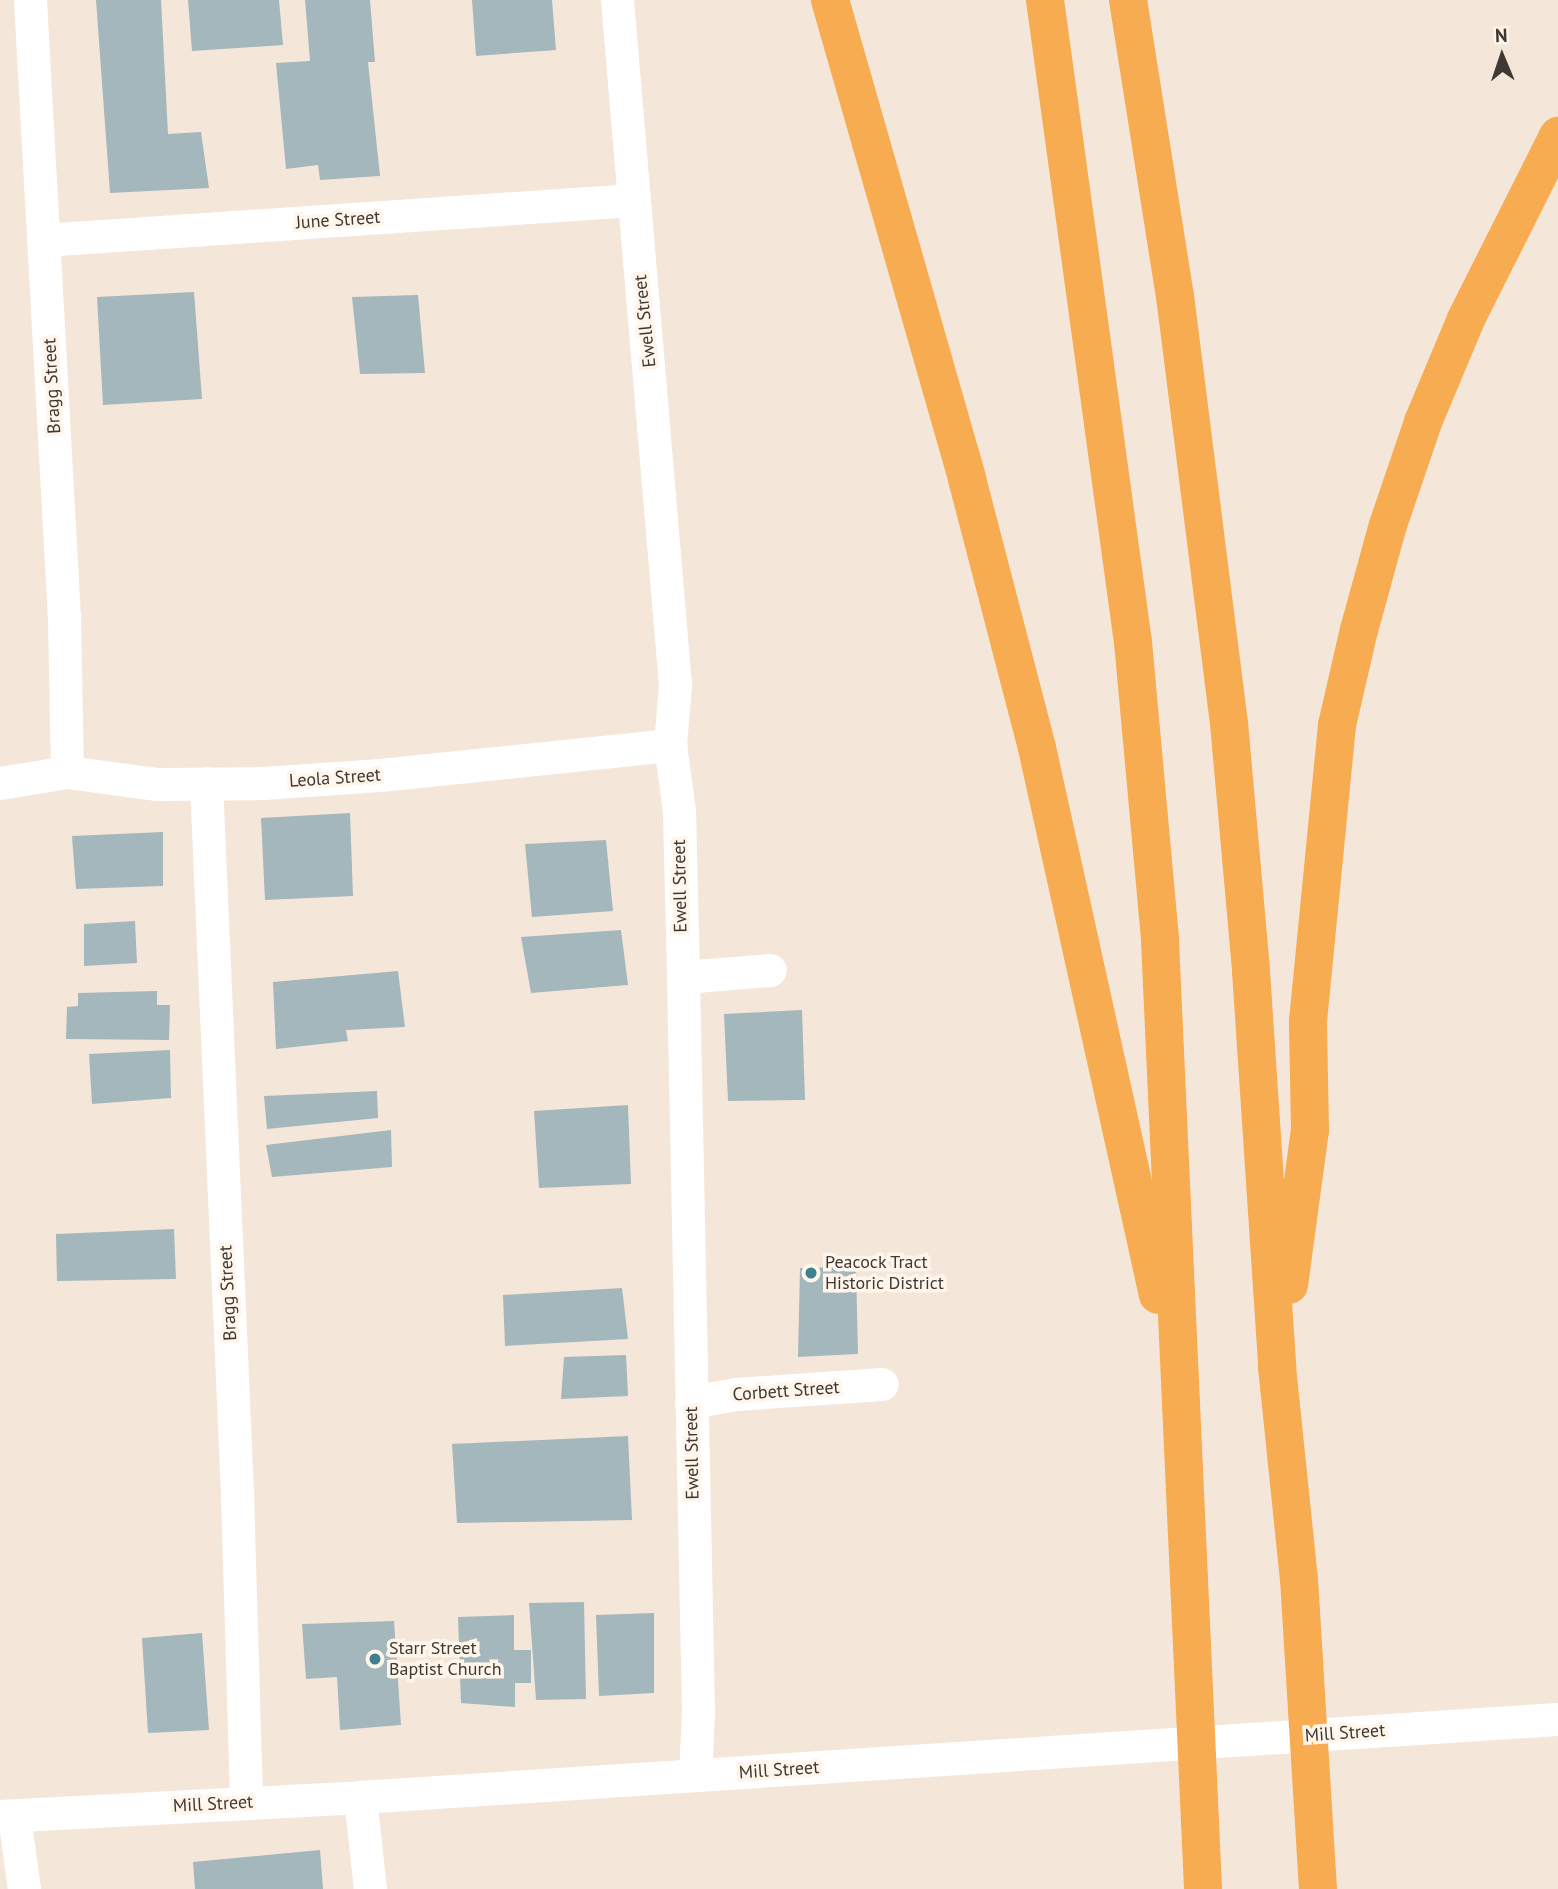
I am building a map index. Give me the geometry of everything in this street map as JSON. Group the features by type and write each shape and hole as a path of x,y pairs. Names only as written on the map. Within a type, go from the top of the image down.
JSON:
{"highway":[{"path":"830,0 967,479 1037,748 1180,1396"},
{"path":"1045,0 1133,642 1160,941 1203,1889"},
{"path":"1128,0 1177,309 1228,710 1251,971 1278,1367 1299,1579 1318,1889"},
{"path":"1278,1367 1310,1130 1308,1021 1337,725 1388,525 1423,422 1466,319 1558,136"}],"street":[{"name":"Bragg Street","path":"30,0 64,617 67,772"},
{"name":"Ewell Street","path":"617,0 675,685 670,745 679,811 698,1712 695,1775"},
{"name":"June Street","path":"43,240 633,200"},
{"name":"Leola Street","path":"0,783 67,772 158,784 380,775 670,745"},
{"name":"Bragg Street","path":"206,783 237,1494 246,1802"},
{"path":"683,977 771,970"},
{"name":"Corbett Street","path":"691,1402 736,1394 882,1384"},
{"name":"Mill Street","path":"7,1816 360,1797 1558,1719"},
{"path":"360,1797 370,1889"},
{"path":"7,1816 24,1889"}],"building":[{"path":"96,0 161,0 168,134 201,132 209,188 110,193"},
{"path":"188,0 279,0 283,45 192,51"},
{"path":"305,0 370,0 375,62 368,62 380,176 320,180 318,165 286,169 276,63 310,61"},
{"path":"472,0 552,0 556,50 476,56"},
{"path":"194,292 202,399 103,405 97,297"},
{"path":"418,295 425,373 360,374 352,297"},
{"path":"350,813 353,896 265,900 261,818"},
{"path":"163,832 163,886 76,889 72,836"},
{"path":"606,840 613,911 532,917 525,844"},
{"path":"135,921 137,963 84,966 84,924"},
{"path":"621,930 628,985 531,993 521,937"},
{"path":"398,971 405,1027 346,1030 348,1041 276,1049 273,982"},
{"path":"157,991 157,1005 170,1005 169,1040 66,1039 67,1007 78,1006 78,993"},
{"path":"802,1010 805,1100 728,1101 724,1014"},
{"path":"170,1050 171,1098 92,1104 89,1054"},
{"path":"377,1091 378,1118 267,1129 264,1096"},
{"path":"628,1105 631,1184 539,1188 534,1111"},
{"path":"391,1130 392,1167 272,1177 266,1145"},
{"path":"174,1229 176,1279 57,1281 56,1234"},
{"path":"856,1267 858,1354 798,1357 800,1268"},
{"path":"622,1288 628,1339 505,1346 503,1295"},
{"path":"626,1355 628,1396 561,1399 564,1357"},
{"path":"628,1436 632,1520 457,1523 452,1444"},
{"path":"584,1602 586,1699 536,1700 529,1603"},
{"path":"654,1613 654,1693 599,1696 596,1615"},
{"path":"514,1615 514,1650 531,1650 531,1683 515,1683 515,1707 461,1703 458,1617"},
{"path":"394,1621 401,1725 340,1730 337,1677 306,1679 302,1624"},
{"path":"202,1633 209,1730 148,1733 142,1638"},
{"path":"320,1850 323,1889 195,1889 193,1862"}],"place":[{"name":"Peacock Tract Historic District","path":"811,1273"},
{"name":"Starr Street Baptist Church","path":"375,1659"}]}
